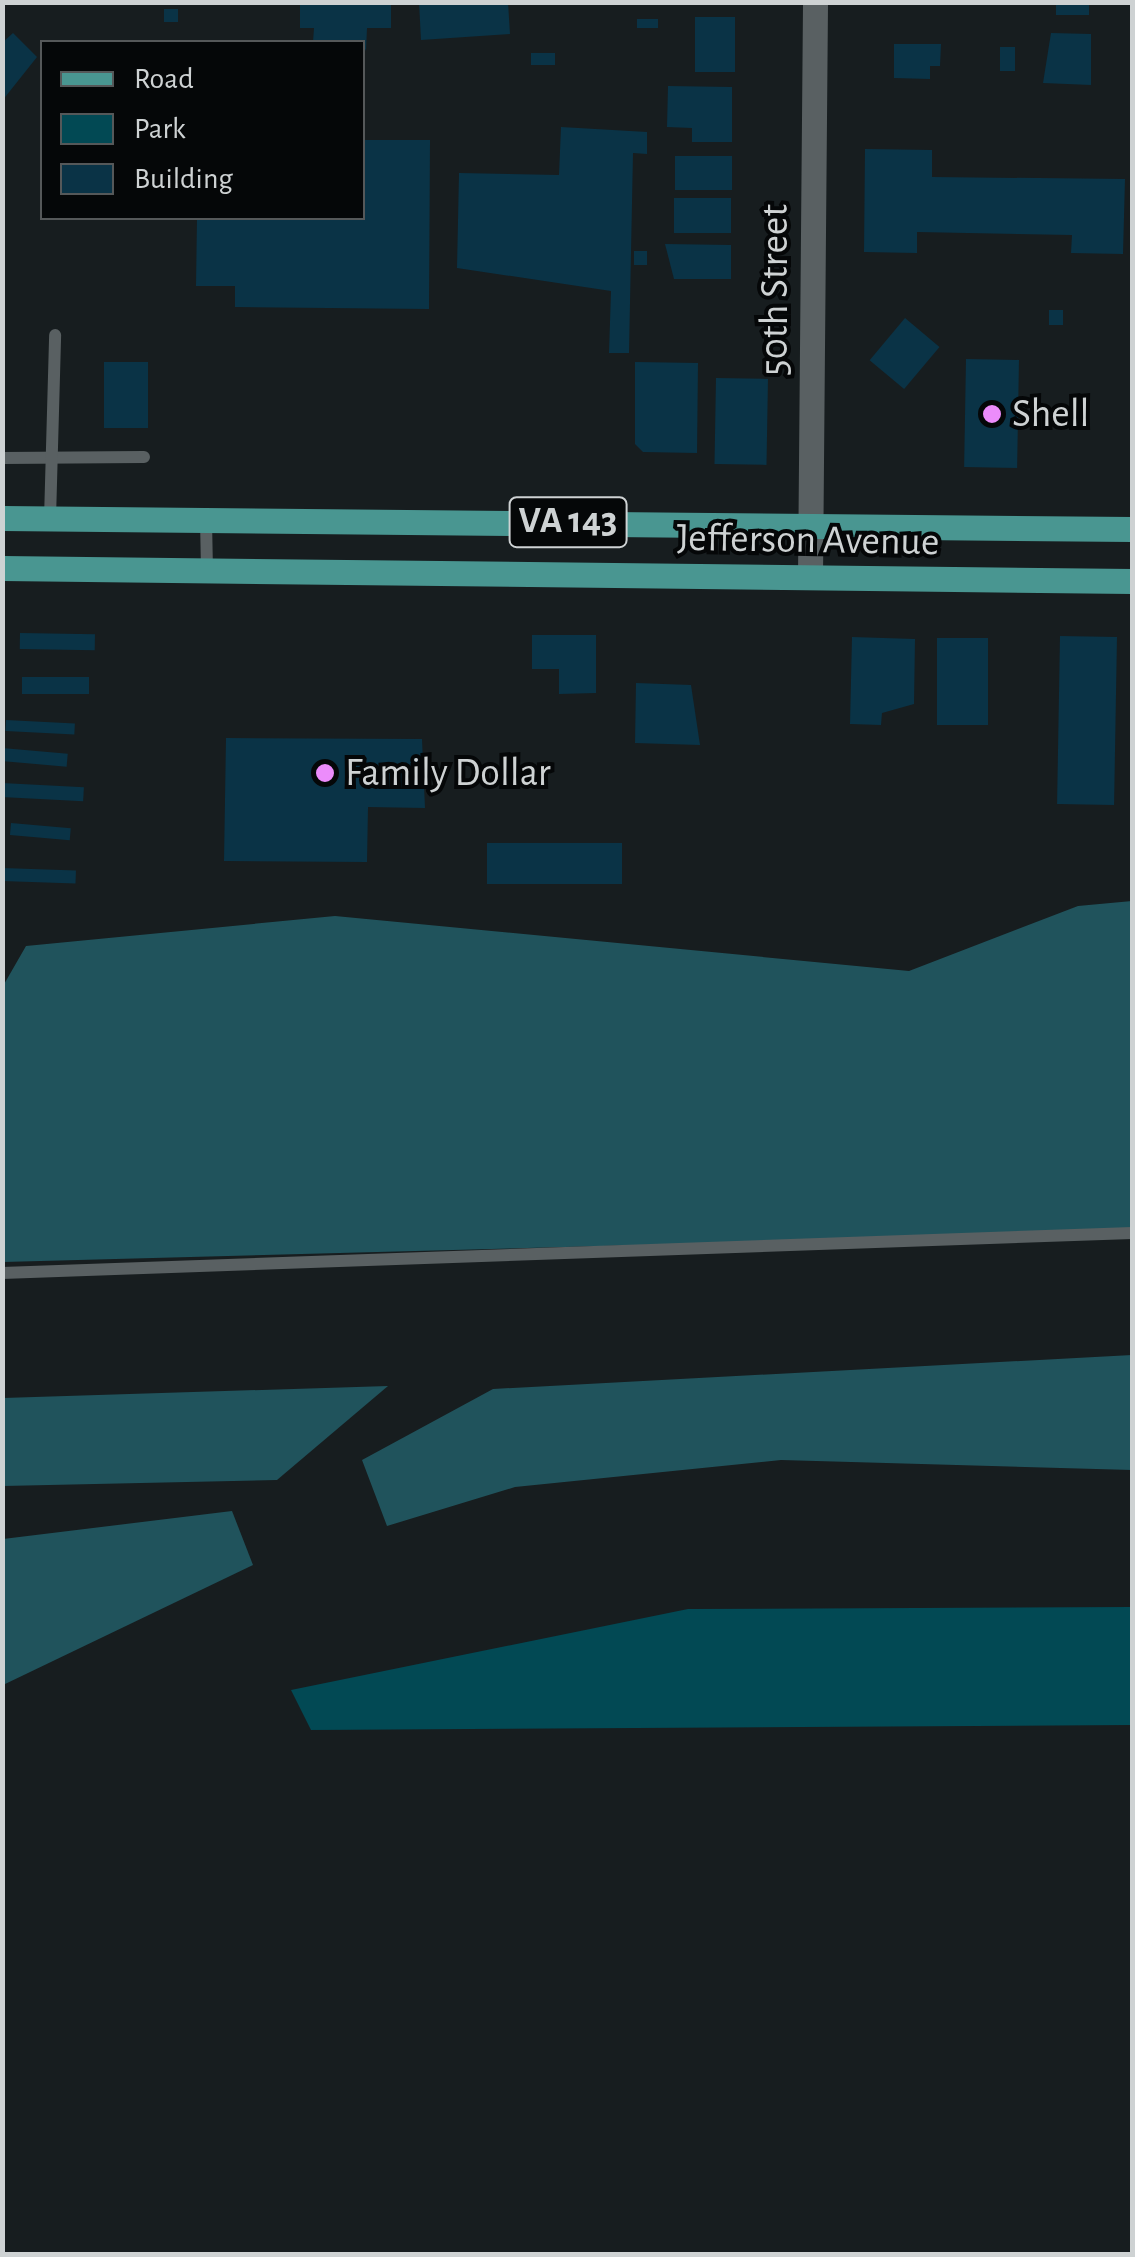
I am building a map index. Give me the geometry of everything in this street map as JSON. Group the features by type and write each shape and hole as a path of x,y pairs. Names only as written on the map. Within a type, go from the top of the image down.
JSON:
{"main road":[{"name":"Jefferson Avenue","path":"2,518 1132,529"},
{"name":"Jefferson Avenue","path":"2,568 1132,582"}],"street":[{"name":"50th Street","path":"810,578 815,2"}],"lane":[{"path":"50,519 55,457 55,336"},
{"path":"2,458 144,457"},
{"path":"206,518 207,570"},
{"path":"2,1272 1132,1233"}],"green space":[{"path":"1132,1607 1132,1725 311,1730 291,1690 688,1609"}],"shaded area":[{"path":"1132,901 1132,1232 3,1262 3,986 26,946 335,916 909,971 1078,906"},
{"path":"1132,1355 1132,1470 781,1460 515,1487 387,1526 362,1460 493,1389"},
{"path":"388,1386 277,1480 3,1486 3,1398"},
{"path":"232,1511 253,1565 3,1685 3,1539"}],"building":[{"path":"300,2 391,2 391,28 367,28 366,51 365,40 313,40 314,28 300,28"},
{"path":"419,2 508,2 510,34 421,40"},
{"path":"1056,2 1089,2 1089,15 1056,15"},
{"path":"164,9 178,9 178,22 164,22"},
{"path":"695,17 735,17 735,72 695,72"},
{"path":"637,19 658,19 658,28 637,28"},
{"path":"13,33 37,57 2,101 2,43"},
{"path":"1051,33 1091,34 1091,85 1043,83"},
{"path":"894,44 941,44 940,66 930,66 930,79 894,78"},
{"path":"1000,47 1015,47 1015,71 1000,71"},
{"path":"531,53 555,53 555,65 531,65"},
{"path":"668,86 732,87 732,142 692,142 692,128 667,127"},
{"path":"561,127 647,132 647,154 633,153 629,353 609,353 611,291 457,268 459,173 559,175"},
{"path":"365,140 430,140 429,309 235,307 235,286 196,286 197,220 365,220"},
{"path":"865,149 932,150 932,177 1125,179 1123,254 1071,253 1072,235 917,232 917,253 864,252"},
{"path":"675,156 732,156 732,190 675,190"},
{"path":"674,198 731,198 731,233 674,233"},
{"path":"665,244 731,245 731,279 674,279"},
{"path":"634,251 647,251 647,265 634,265"},
{"path":"1049,310 1063,310 1063,325 1049,325"},
{"path":"905,318 939,347 904,389 870,360"},
{"name":"Shell","path":"966,359 1019,360 1017,468 964,467"},
{"path":"104,362 148,362 148,428 104,428"},
{"path":"635,362 698,363 697,453 643,452 635,444"},
{"path":"716,378 768,379 766,465 714,464"},
{"path":"20,633 95,634 95,650 20,649"},
{"path":"532,635 596,635 596,693 559,694 559,669 532,669"},
{"path":"1060,636 1117,637 1114,805 1057,804"},
{"path":"852,637 915,639 914,704 882,713 881,725 850,724"},
{"path":"937,638 988,638 988,725 937,725"},
{"path":"22,677 89,677 89,694 22,694"},
{"path":"636,683 691,685 700,745 635,743"},
{"path":"6,720 75,724 74,735 5,731"},
{"name":"Family Dollar","path":"226,738 422,739 425,808 368,807 367,862 224,861"},
{"path":"2,748 68,754 67,767 2,761"},
{"path":"2,783 84,787 83,801 2,797"},
{"path":"11,823 71,828 70,840 10,835"},
{"path":"487,843 622,843 622,884 487,884"},
{"path":"2,868 76,871 76,884 2,881"}],"place":[{"name":"Shell","path":"992,414"},
{"name":"Family Dollar","path":"325,773"}]}
